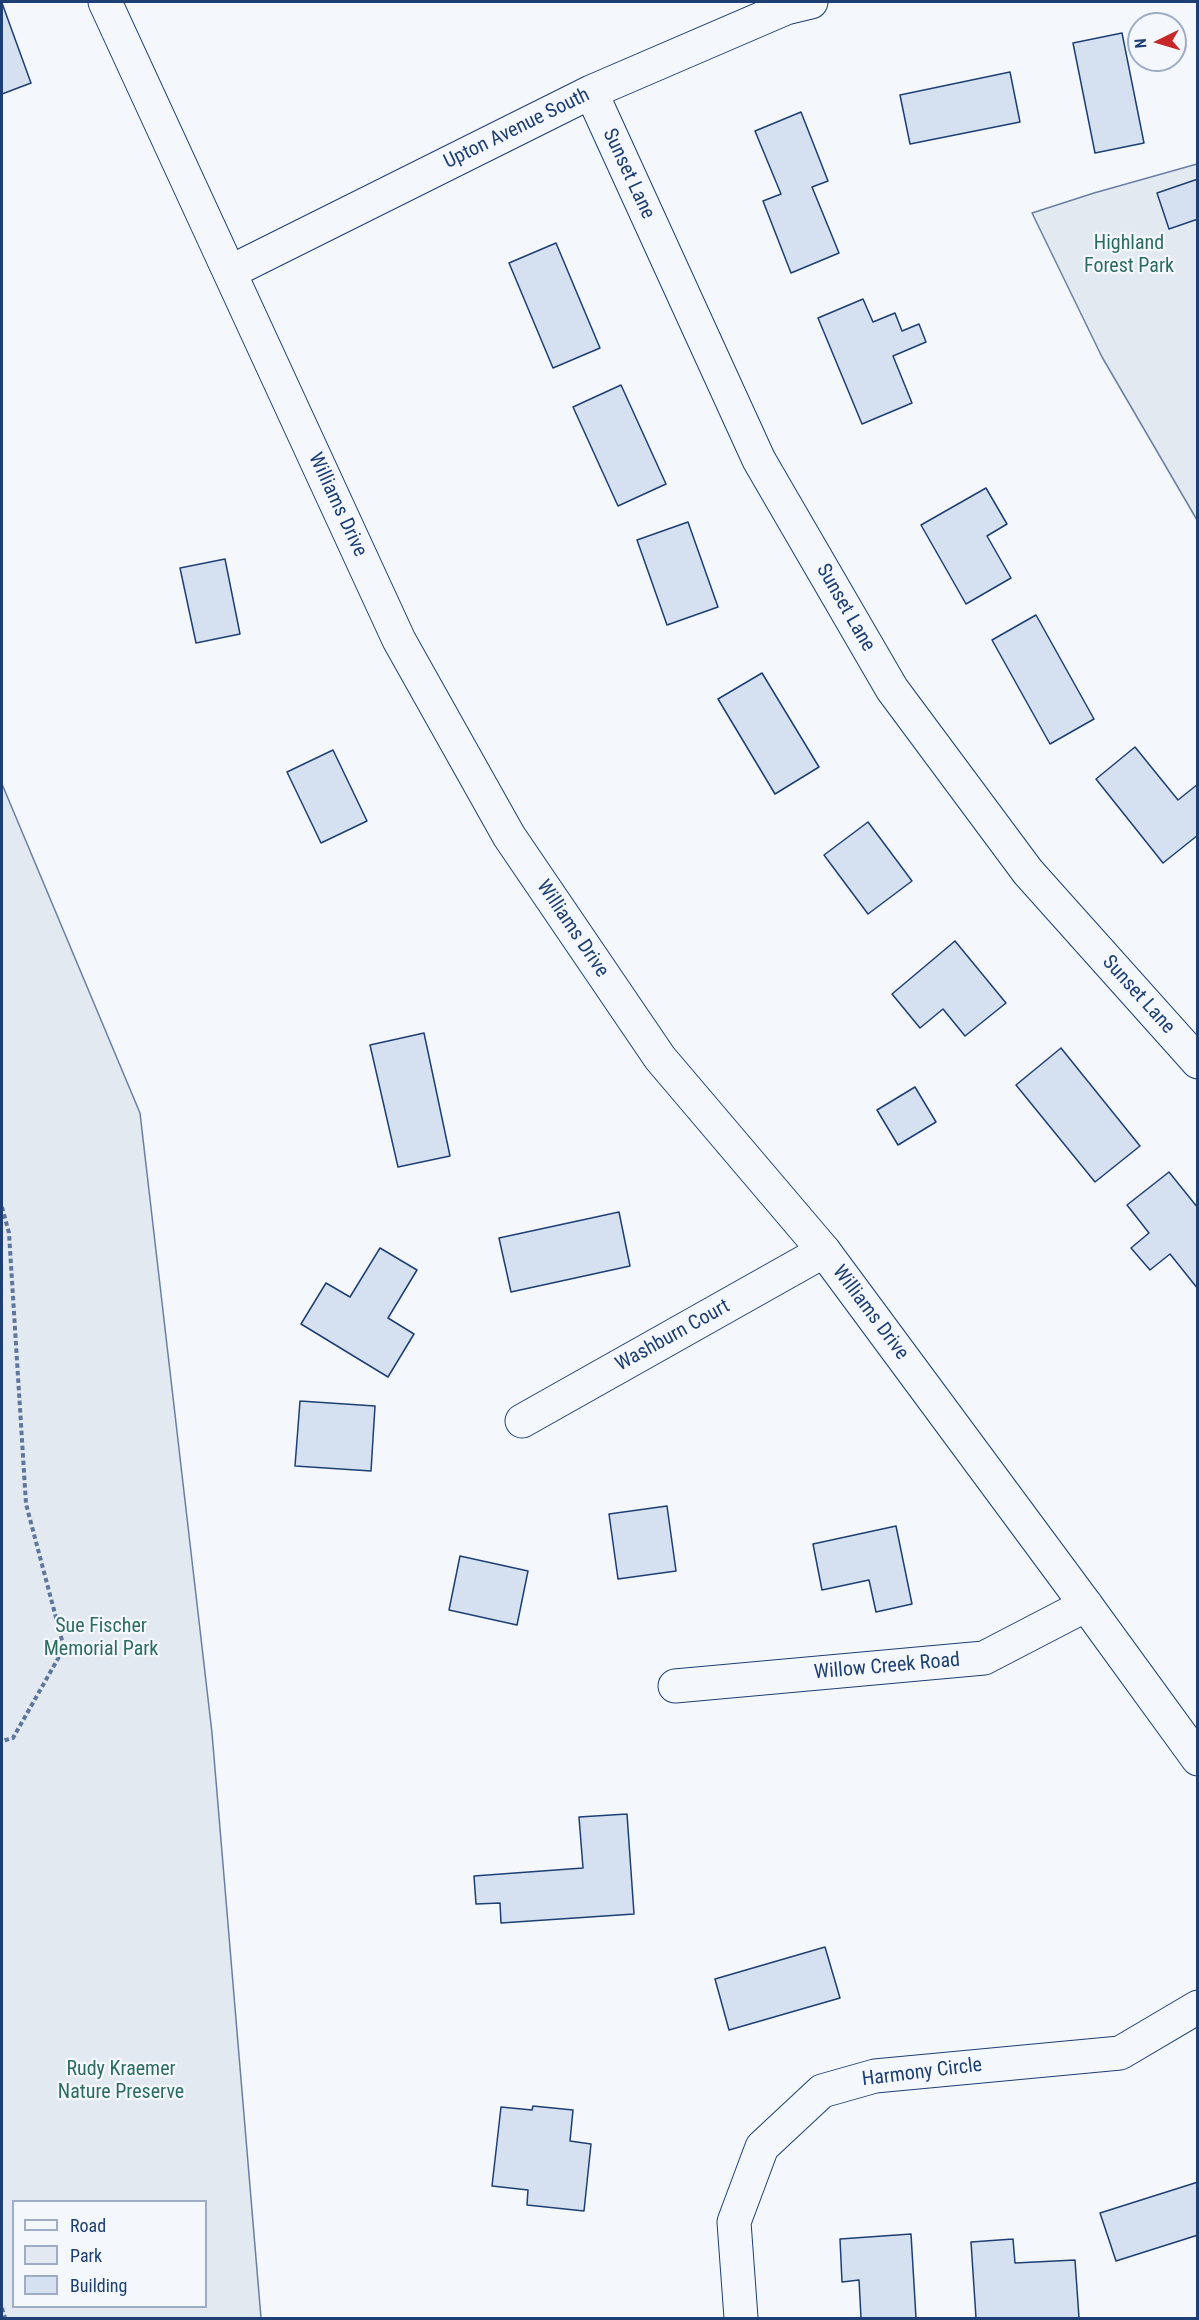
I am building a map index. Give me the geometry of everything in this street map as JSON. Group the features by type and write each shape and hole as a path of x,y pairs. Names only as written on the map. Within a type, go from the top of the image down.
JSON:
{"street":[{"name":"Williams Drive","path":"105,2 399,640 509,836 660,1058 824,1251 1086,1605 1197,1760"},
{"name":"Upton Avenue South","path":"230,272 591,92 786,8 811,2"},
{"name":"Sunset Lane","path":"591,92 759,460 892,689 1028,872 1197,1062"},
{"name":"Washburn Court","path":"522,1421 824,1251"},
{"name":"Willow Creek Road","path":"675,1686 984,1658 1086,1605"},
{"name":"Harmony Circle","path":"741,2319 734,2222 762,2147 822,2091 875,2076 1120,2053 1197,2007"}],"path":[{"path":"2,1208 9,1233 26,1504 64,1648 13,1737 2,1741"},
{"path":"2,2308 5,2319"}],"green space":[{"name":"Highland Forest Park","path":"1197,164 1197,520 1102,357 1032,213"},
{"path":"2,784 140,1113 212,1733 261,2318 2,2318"}],"building":[{"path":"2,3 31,83 2,94"},
{"path":"1122,33 1127,72 1130,72 1144,143 1095,153 1073,43"},
{"path":"1010,72 1020,122 910,144 900,95"},
{"path":"801,112 828,181 812,187 839,253 791,273 763,201 781,194 755,131"},
{"path":"1198,179 1198,219 1169,229 1157,193"},
{"path":"556,243 600,348 553,368 509,263"},
{"path":"863,299 873,322 895,313 902,331 919,324 926,342 893,356 912,403 862,424 818,318"},
{"path":"621,385 666,484 618,506 573,407"},
{"path":"986,488 1007,524 987,536 1011,578 966,604 921,525"},
{"path":"688,522 718,607 667,625 637,540"},
{"path":"225,559 240,634 196,643 180,568"},
{"path":"1036,615 1094,719 1050,744 992,640"},
{"path":"762,673 819,767 775,794 718,699"},
{"path":"1135,747 1178,800 1198,784 1198,835 1163,863 1096,779"},
{"path":"333,750 367,821 321,843 287,772"},
{"path":"868,822 912,881 868,914 824,855"},
{"path":"955,941 1006,1003 965,1036 943,1009 920,1028 892,994"},
{"path":"424,1033 450,1156 398,1167 370,1045"},
{"path":"1061,1048 1140,1146 1095,1182 1016,1085"},
{"path":"915,1087 936,1122 898,1145 877,1110"},
{"path":"1169,1172 1198,1208 1198,1289 1170,1254 1150,1270 1131,1248 1149,1233 1127,1205"},
{"path":"619,1212 630,1266 511,1292 499,1238"},
{"path":"380,1248 417,1270 388,1318 414,1334 388,1377 301,1324 326,1283 350,1297"},
{"path":"300,1401 375,1406 371,1471 295,1466"},
{"path":"667,1506 676,1571 618,1579 609,1514"},
{"path":"896,1526 912,1604 876,1612 869,1580 822,1590 813,1544"},
{"path":"460,1556 528,1571 517,1625 449,1610"},
{"path":"627,1814 634,1914 501,1923 500,1903 476,1904 474,1876 583,1868 579,1817"},
{"path":"825,1947 840,1998 729,2030 715,1979"},
{"path":"533,2106 573,2110 570,2141 591,2144 584,2211 527,2205 528,2190 492,2186 501,2107 532,2110"},
{"path":"1198,2182 1198,2235 1116,2261 1100,2213"},
{"path":"911,2234 916,2318 861,2318 859,2280 842,2282 840,2239"},
{"path":"1013,2239 1015,2263 1075,2260 1079,2318 976,2318 971,2242"}],"park label":[{"name":"Sue Fischer Memorial Park","path":"101,1638"},
{"name":"Rudy Kraemer Nature Preserve","path":"121,2082"}]}
